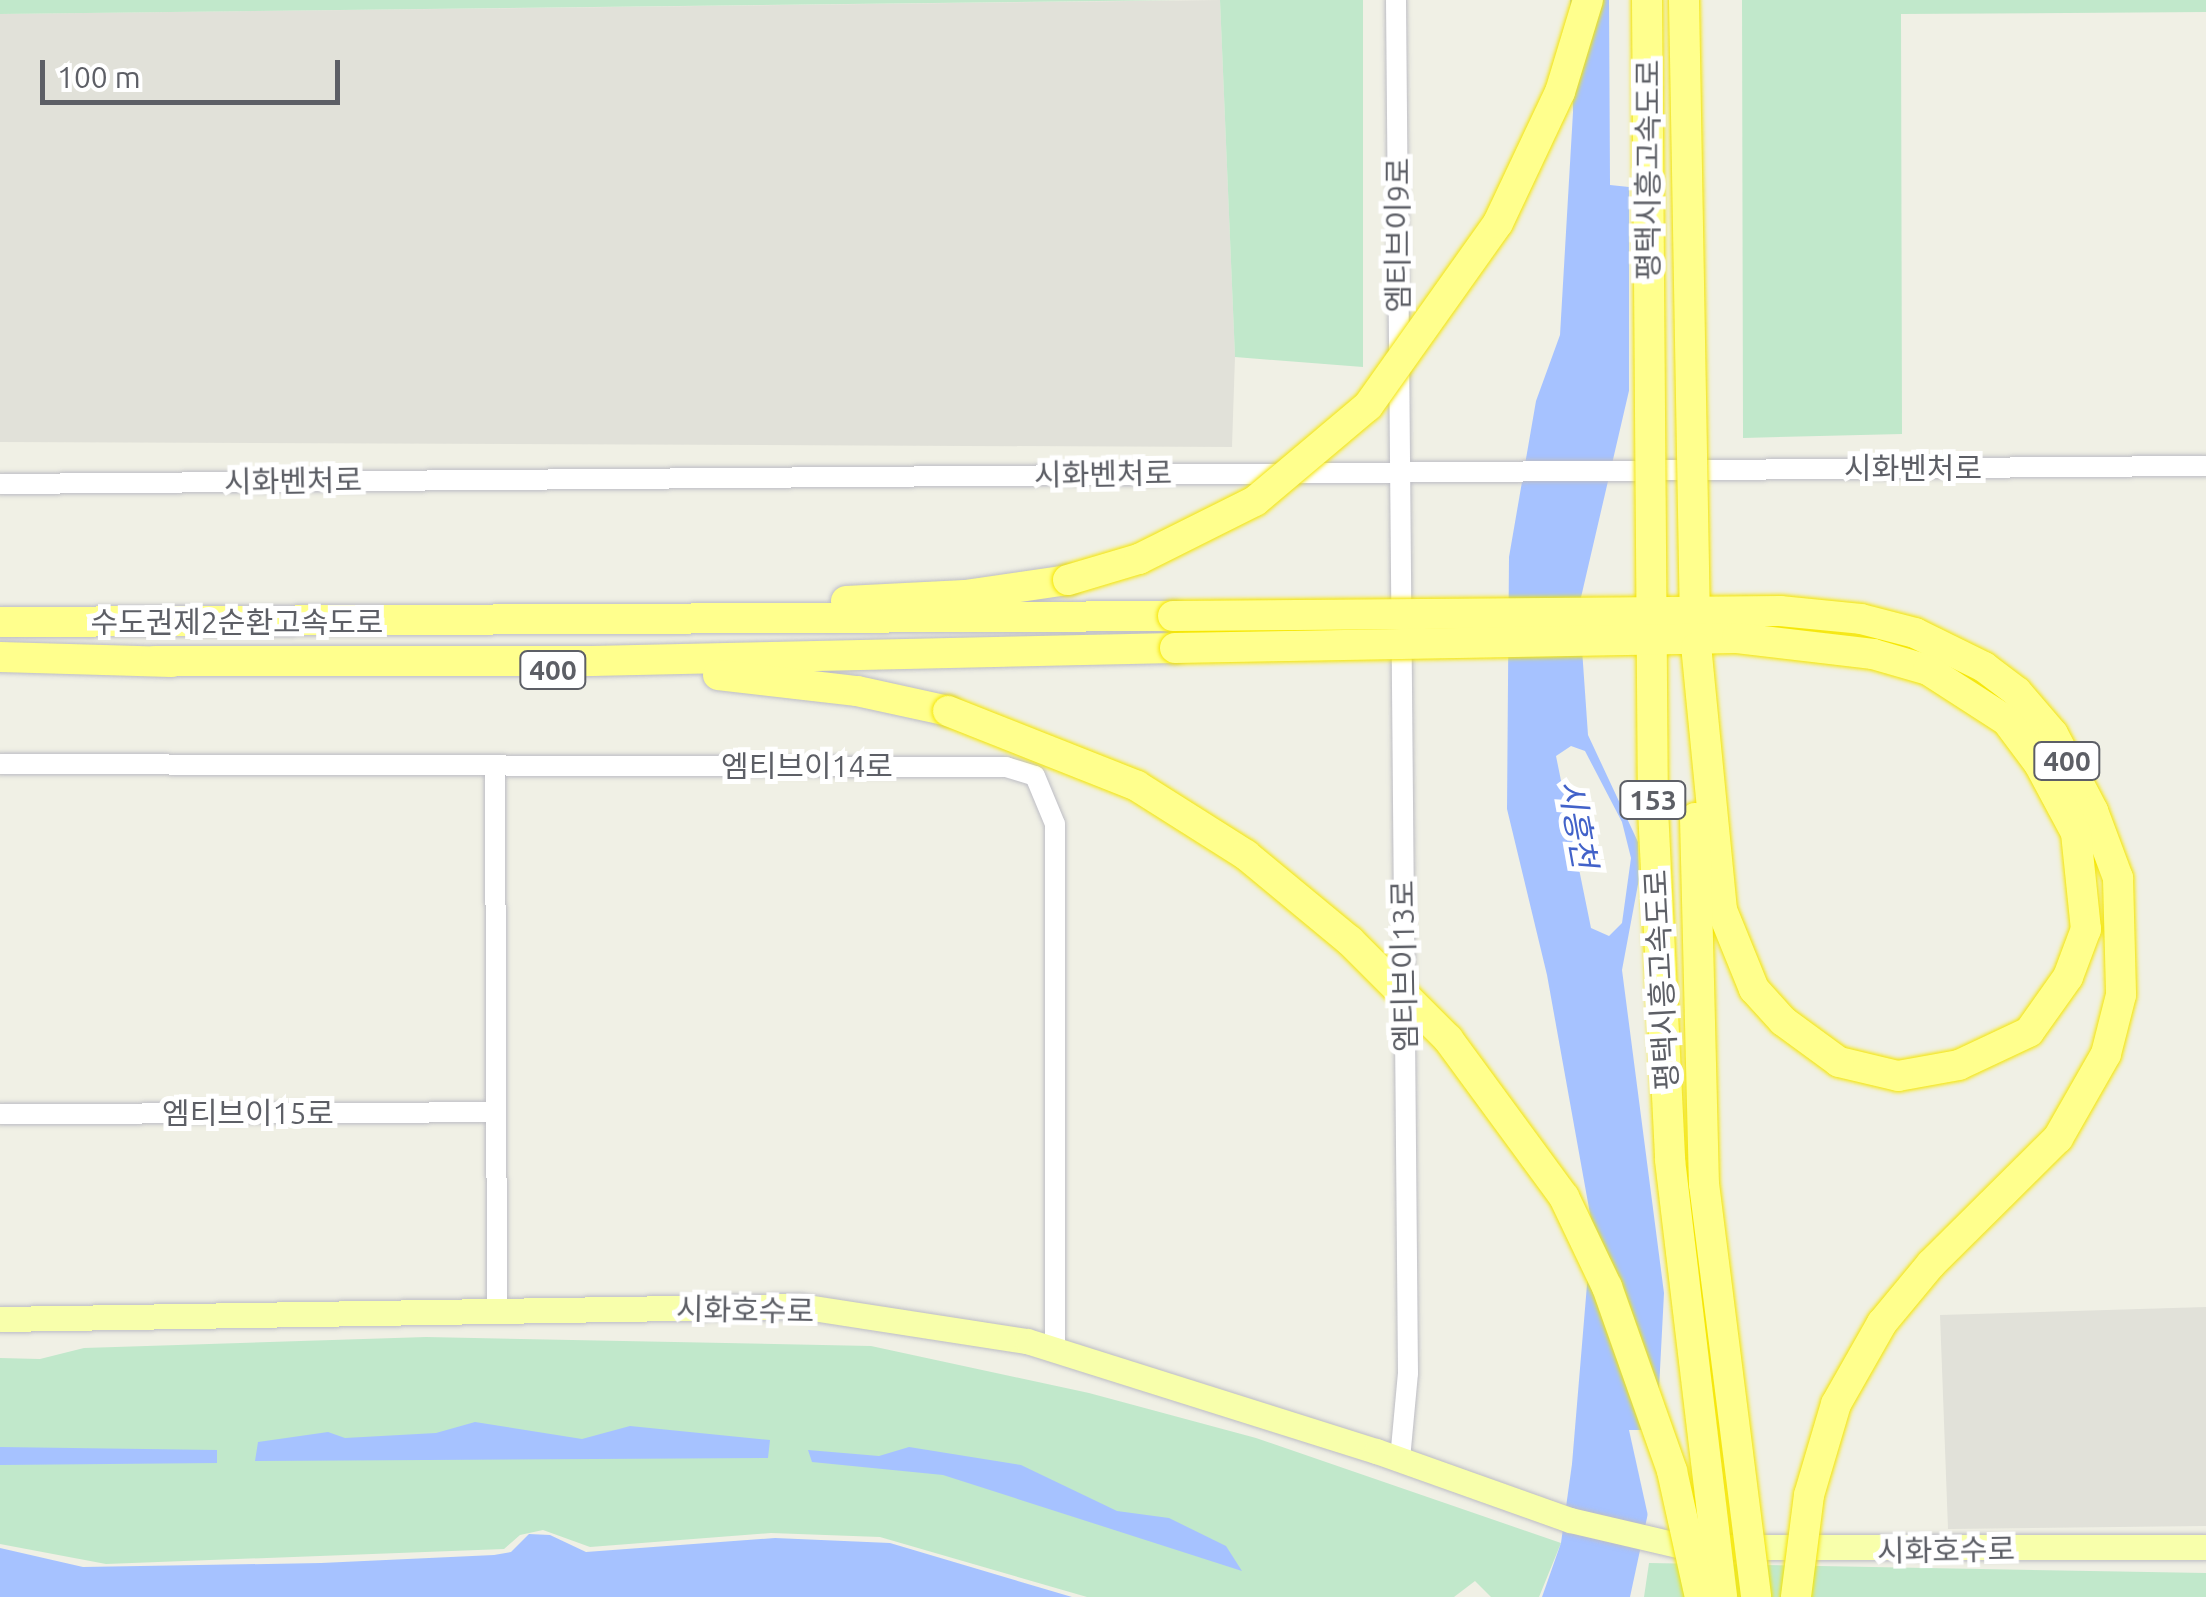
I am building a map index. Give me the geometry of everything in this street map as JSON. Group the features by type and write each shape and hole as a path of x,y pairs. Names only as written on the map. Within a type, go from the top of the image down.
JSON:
{"highway":[{"path":"473,621 966,594 1068,580 1139,559 1255,501 1368,406 1498,223 1560,92 1588,0"},
{"name":"평택시흥고속도로","path":"1647,0 1653,808 1670,1160 1722,1597"},
{"name":"평택시흥고속도로","path":"1684,0 1704,1184 1756,1597"},
{"name":"400","path":"473,621 1780,611 1861,619 1915,634 1984,667 2018,692 2053,734 2093,811 2118,878 2121,995 2106,1054 2058,1138 1931,1264 1873,1339 1836,1404 1820,1459 1796,1597"},
{"name":"수도권제2순환고속도로","path":"0,622 473,621"},
{"path":"154,661 592,661 1737,638 1873,654 1928,670 2007,721 2039,764 2076,833 2086,929 2068,978 2029,1032 1958,1066 1898,1076 1839,1062 1764,1000 1736,956 1722,910 1696,647"},
{"name":"수도권제2순환고속도로","path":"0,658 154,661"},
{"name":"400","path":"154,661 730,676 948,712 1138,786 1246,855 1350,940 1448,1039 1564,1197 1607,1288 1672,1471 1700,1597"}],"main road":[{"name":"시화호수로","path":"0,1319 800,1306 1055,1350 1400,1460 1570,1520 1686,1547 2206,1548"}],"street":[{"name":"엠티브이9로","path":"1396,0 1400,471"},
{"name":"시화벤처로","path":"0,484 2206,466"},
{"name":"엠티브이13로","path":"1400,471 1408,1353 1400,1460"},
{"name":"엠티브이14로","path":"0,764 1006,767 1035,776 1055,824 1055,1350"},
{"path":"495,766 497,1311"},
{"name":"엠티브이15로","path":"0,1114 496,1112"}],"shaded area":[{"path":"1220,0 1235,357 1232,447 0,442 0,14"},
{"path":"2206,1307 2206,1526 1948,1529 1940,1315"}],"green space":[{"path":"0,0 1179,0 0,14"},
{"path":"1220,0 1363,0 1363,367 1235,357"},
{"path":"1742,0 2206,0 2206,12 1901,14 1902,434 1743,438"},
{"path":"426,1337 871,1346 1089,1393 1256,1438 1561,1543 1539,1597 1491,1597 1475,1581 1454,1597 1087,1597 880,1537 771,1533 590,1547 543,1530 520,1535 504,1549 106,1564 0,1544 0,1358 40,1359 84,1348"},
{"path":"1649,1563 2206,1573 2206,1597 1644,1597"}],"water":[{"path":"1570,0 1645,0 1651,296 1579,606 1588,735 1638,842 1639,879 1622,970 1664,1293 1654,1485 1630,1597 1542,1597 1561,1543 1572,1464 1592,1225 1547,975 1507,809 1509,557 1536,401 1560,335 1573,112","holes":["1571,746 1585,751 1622,822 1631,858 1622,923 1609,936 1591,928 1556,756"]},
{"path":"475,1422 582,1439 630,1426 770,1440 768,1458 255,1461 258,1442 328,1432 345,1438 436,1433"},
{"path":"0,1447 217,1450 217,1463 0,1465"},
{"path":"909,1447 1021,1465 1117,1511 1169,1518 1226,1546 1242,1571 943,1475 812,1462 808,1450 879,1456"},
{"path":"529,1534 550,1535 586,1552 775,1538 890,1543 1072,1597 0,1597 0,1548 83,1567 321,1563 494,1555 511,1552"}],"pier":[{"path":"1609,0 1650,0 1656,296 1629,413 1629,187 1610,185"},
{"path":"1629,1430 1662,1430 1650,1525"}],"water label":[{"name":"시흥천","path":"1578,824"}]}
